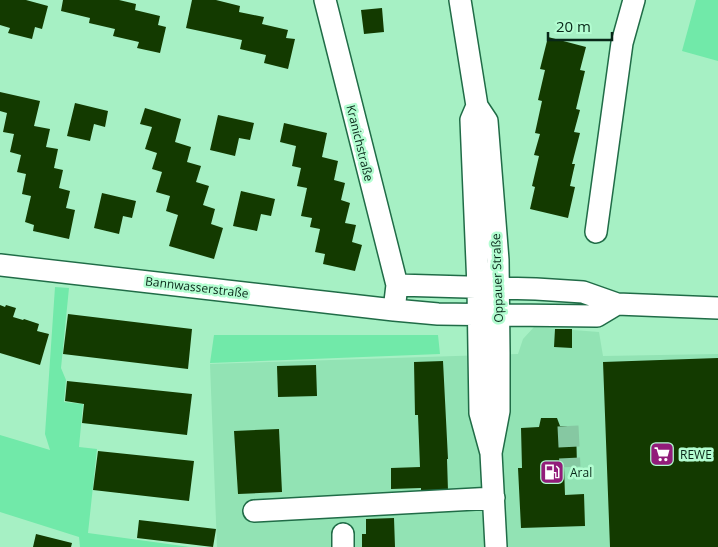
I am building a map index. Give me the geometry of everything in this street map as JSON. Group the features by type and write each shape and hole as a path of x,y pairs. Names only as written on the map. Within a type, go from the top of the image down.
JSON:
{"street":[{"name":"Kranichstraße","path":"325,0 397,285"},
{"name":"Oppauer Straße","path":"460,0 477,106 471,120 488,287 488,314 480,414 491,453 496,547"},
{"path":"596,232 622,42 634,0"},
{"name":"Bannwasserstraße","path":"0,265 438,314 597,316 617,304"},
{"path":"394,310 397,285 583,292 617,304 718,308"},
{"path":"254,511 494,498"}],"shaded area":[{"path":"696,0 718,0 718,61 682,51"},
{"path":"55,287 69,288 61,368 66,380 64,402 83,404 79,447 97,449 88,533 190,547 80,547 79,537 0,512 0,435 50,450 45,434"},
{"path":"534,327 599,332 603,356 718,354 718,547 217,547 210,364 518,354 523,339"},
{"path":"214,335 438,335 440,354 210,363"}],"building":[{"path":"0,0 26,0 48,6 42,29 35,27 32,39 8,33 10,28 0,25"},
{"path":"63,0 119,0 136,4 135,10 160,16 158,25 166,27 160,53 137,48 139,42 113,36 115,29 89,23 90,18 61,11"},
{"path":"192,0 216,0 240,6 239,12 264,17 262,24 288,30 286,38 295,39 288,69 264,63 266,55 240,49 242,40 186,28"},
{"path":"382,8 384,32 364,34 361,10"},
{"path":"548,37 586,47 580,70 585,71 576,109 580,110 574,132 580,133 572,164 575,164 570,186 575,187 568,218 530,209 535,187 532,186 539,156 534,155 540,134 535,133 542,101 538,100 545,70 540,69"},
{"path":"0,92 40,101 34,126 50,129 46,147 58,149 54,168 63,170 59,188 70,191 66,208 75,210 69,239 33,231 34,225 25,222 31,196 22,194 26,174 17,172 21,155 10,152 14,134 3,132 7,113 0,111"},
{"path":"75,103 108,111 105,127 94,124 90,141 67,136"},
{"path":"145,108 181,119 175,142 191,147 187,162 201,166 196,182 209,186 203,205 215,209 211,224 223,228 214,259 169,246 178,215 166,211 170,196 156,192 162,172 152,169 157,153 145,149 152,127 140,124"},
{"path":"218,115 254,123 250,140 239,138 235,156 210,150"},
{"path":"284,123 327,133 322,157 338,161 334,180 345,183 341,200 350,203 345,223 356,225 352,242 362,245 355,271 323,264 325,254 315,252 320,229 310,227 312,218 301,216 307,188 297,186 301,168 292,166 296,146 280,142"},
{"path":"241,191 275,199 271,216 261,214 257,231 233,226"},
{"path":"102,193 136,201 132,218 123,216 119,234 94,228"},
{"path":"0,305 16,308 13,317 39,324 37,331 49,334 40,365 0,353"},
{"path":"68,314 192,329 188,369 63,354"},
{"path":"555,329 572,329 572,348 554,347"},
{"name":"REWE","path":"718,358 718,547 610,547 603,362"},
{"path":"443,361 448,491 421,492 421,488 391,489 391,468 420,467 418,415 415,415 414,362"},
{"path":"316,365 317,396 278,397 277,366"},
{"path":"67,381 192,394 187,435 82,423 84,404 65,401"},
{"path":"541,418 557,418 560,426 576,426 577,466 564,467 565,495 584,494 585,526 521,528 518,468 522,468 521,428 539,427"},
{"path":"279,429 282,492 238,494 234,431"},
{"path":"98,451 194,461 189,501 93,490"},
{"path":"394,518 395,547 362,547 362,534 366,534 366,519"},
{"path":"139,520 216,529 213,547 137,538"},
{"path":"36,534 72,543 71,547 33,547"}],"tunnel":[{"path":"568,426 570,467"}],"place":[{"name":"REWE","path":"662,454"},
{"name":"Aral","path":"552,472"}]}
